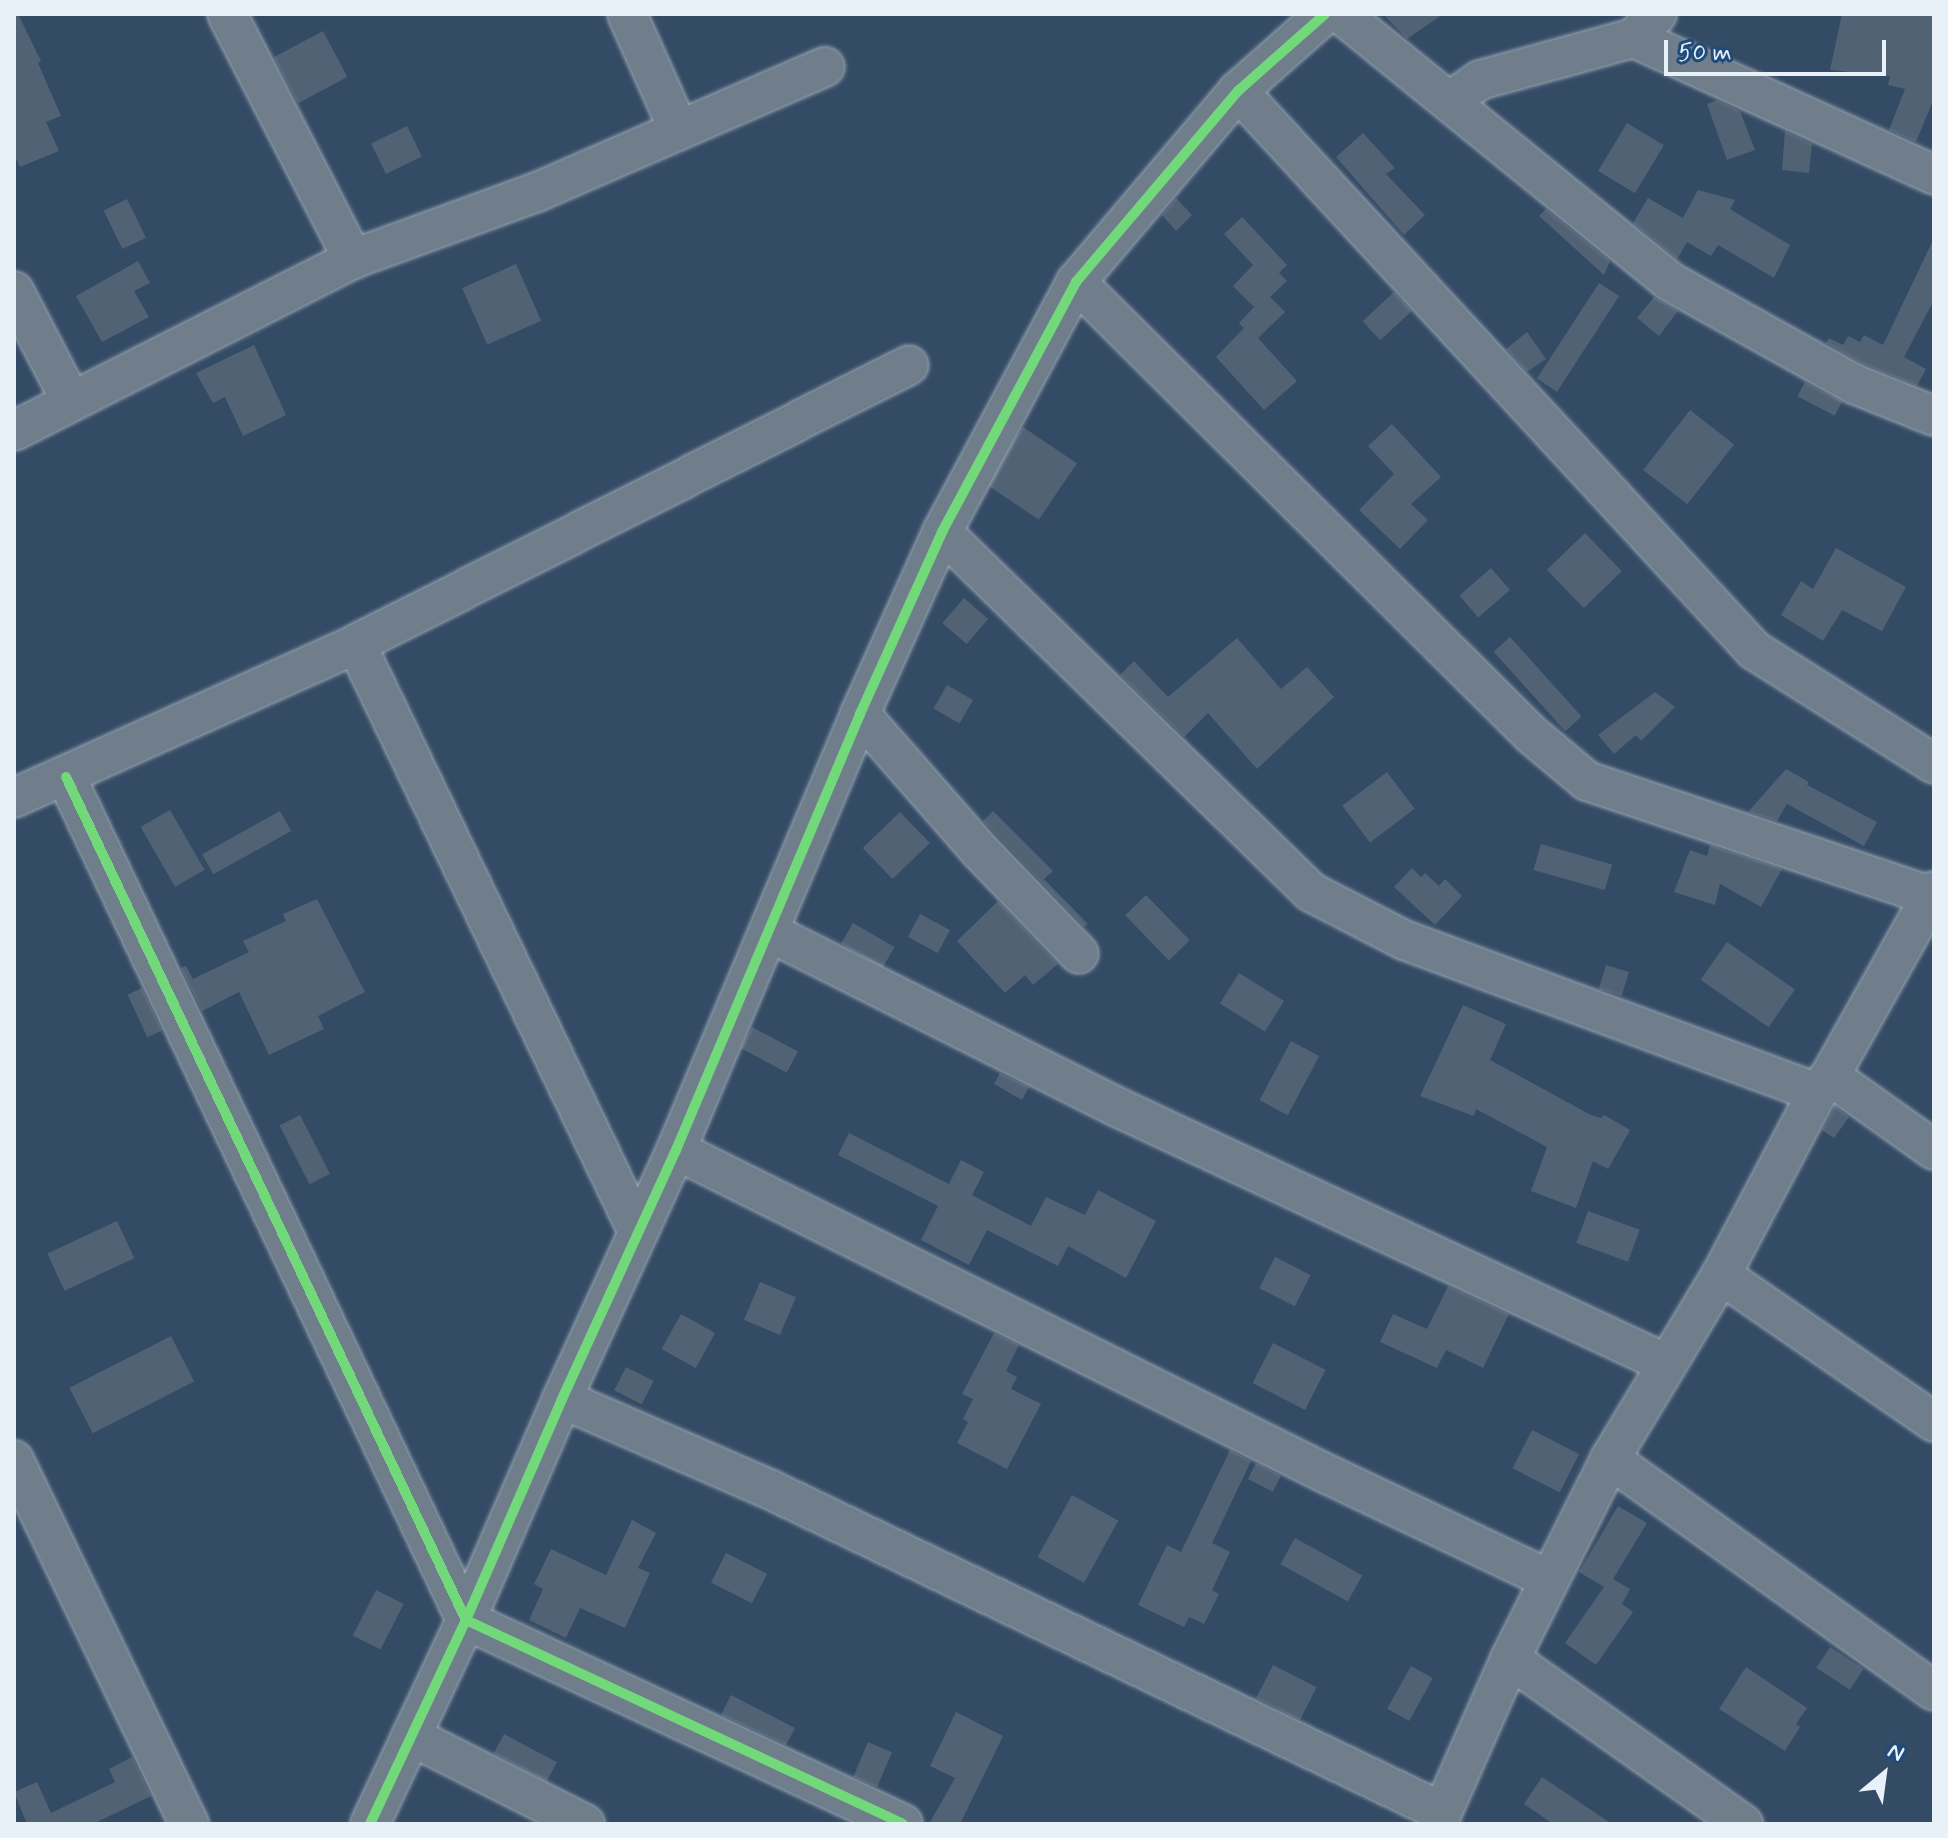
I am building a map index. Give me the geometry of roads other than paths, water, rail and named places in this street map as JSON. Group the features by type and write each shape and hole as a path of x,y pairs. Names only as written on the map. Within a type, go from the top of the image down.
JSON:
{"street":[{"path":"227,14 353,259"},
{"path":"627,14 679,130"},
{"path":"370,1824 466,1620 562,1399 676,1150 860,714 942,532 1076,282 1238,91 1325,14"},
{"path":"1341,14 1669,281 1854,384 1934,416"},
{"path":"1450,101 1480,80 1645,26 1934,175"},
{"path":"14,431 353,259 537,192 825,67"},
{"path":"1238,91 1754,650 1934,764"},
{"path":"562,1399 781,1495 1439,1818 1548,1579 1610,1459 1665,1363 1721,1275 1932,893 1587,781 1532,735 1076,282"},
{"path":"14,291 71,401"},
{"path":"14,798 356,644 909,365"},
{"path":"942,532 1311,892 1404,940 1824,1085 1934,1150"},
{"path":"356,644 638,1232"},
{"path":"860,714 979,850 1079,954"},
{"path":"66,777 466,1620 903,1824"},
{"path":"769,932 1117,1107 1665,1363"},
{"path":"676,1150 1327,1474 1548,1579"},
{"path":"1721,1275 1934,1422"},
{"path":"1610,1459 1934,1691"},
{"path":"14,1460 189,1824"},
{"path":"1510,1659 1743,1824"},
{"path":"411,1736 585,1824"}]}
